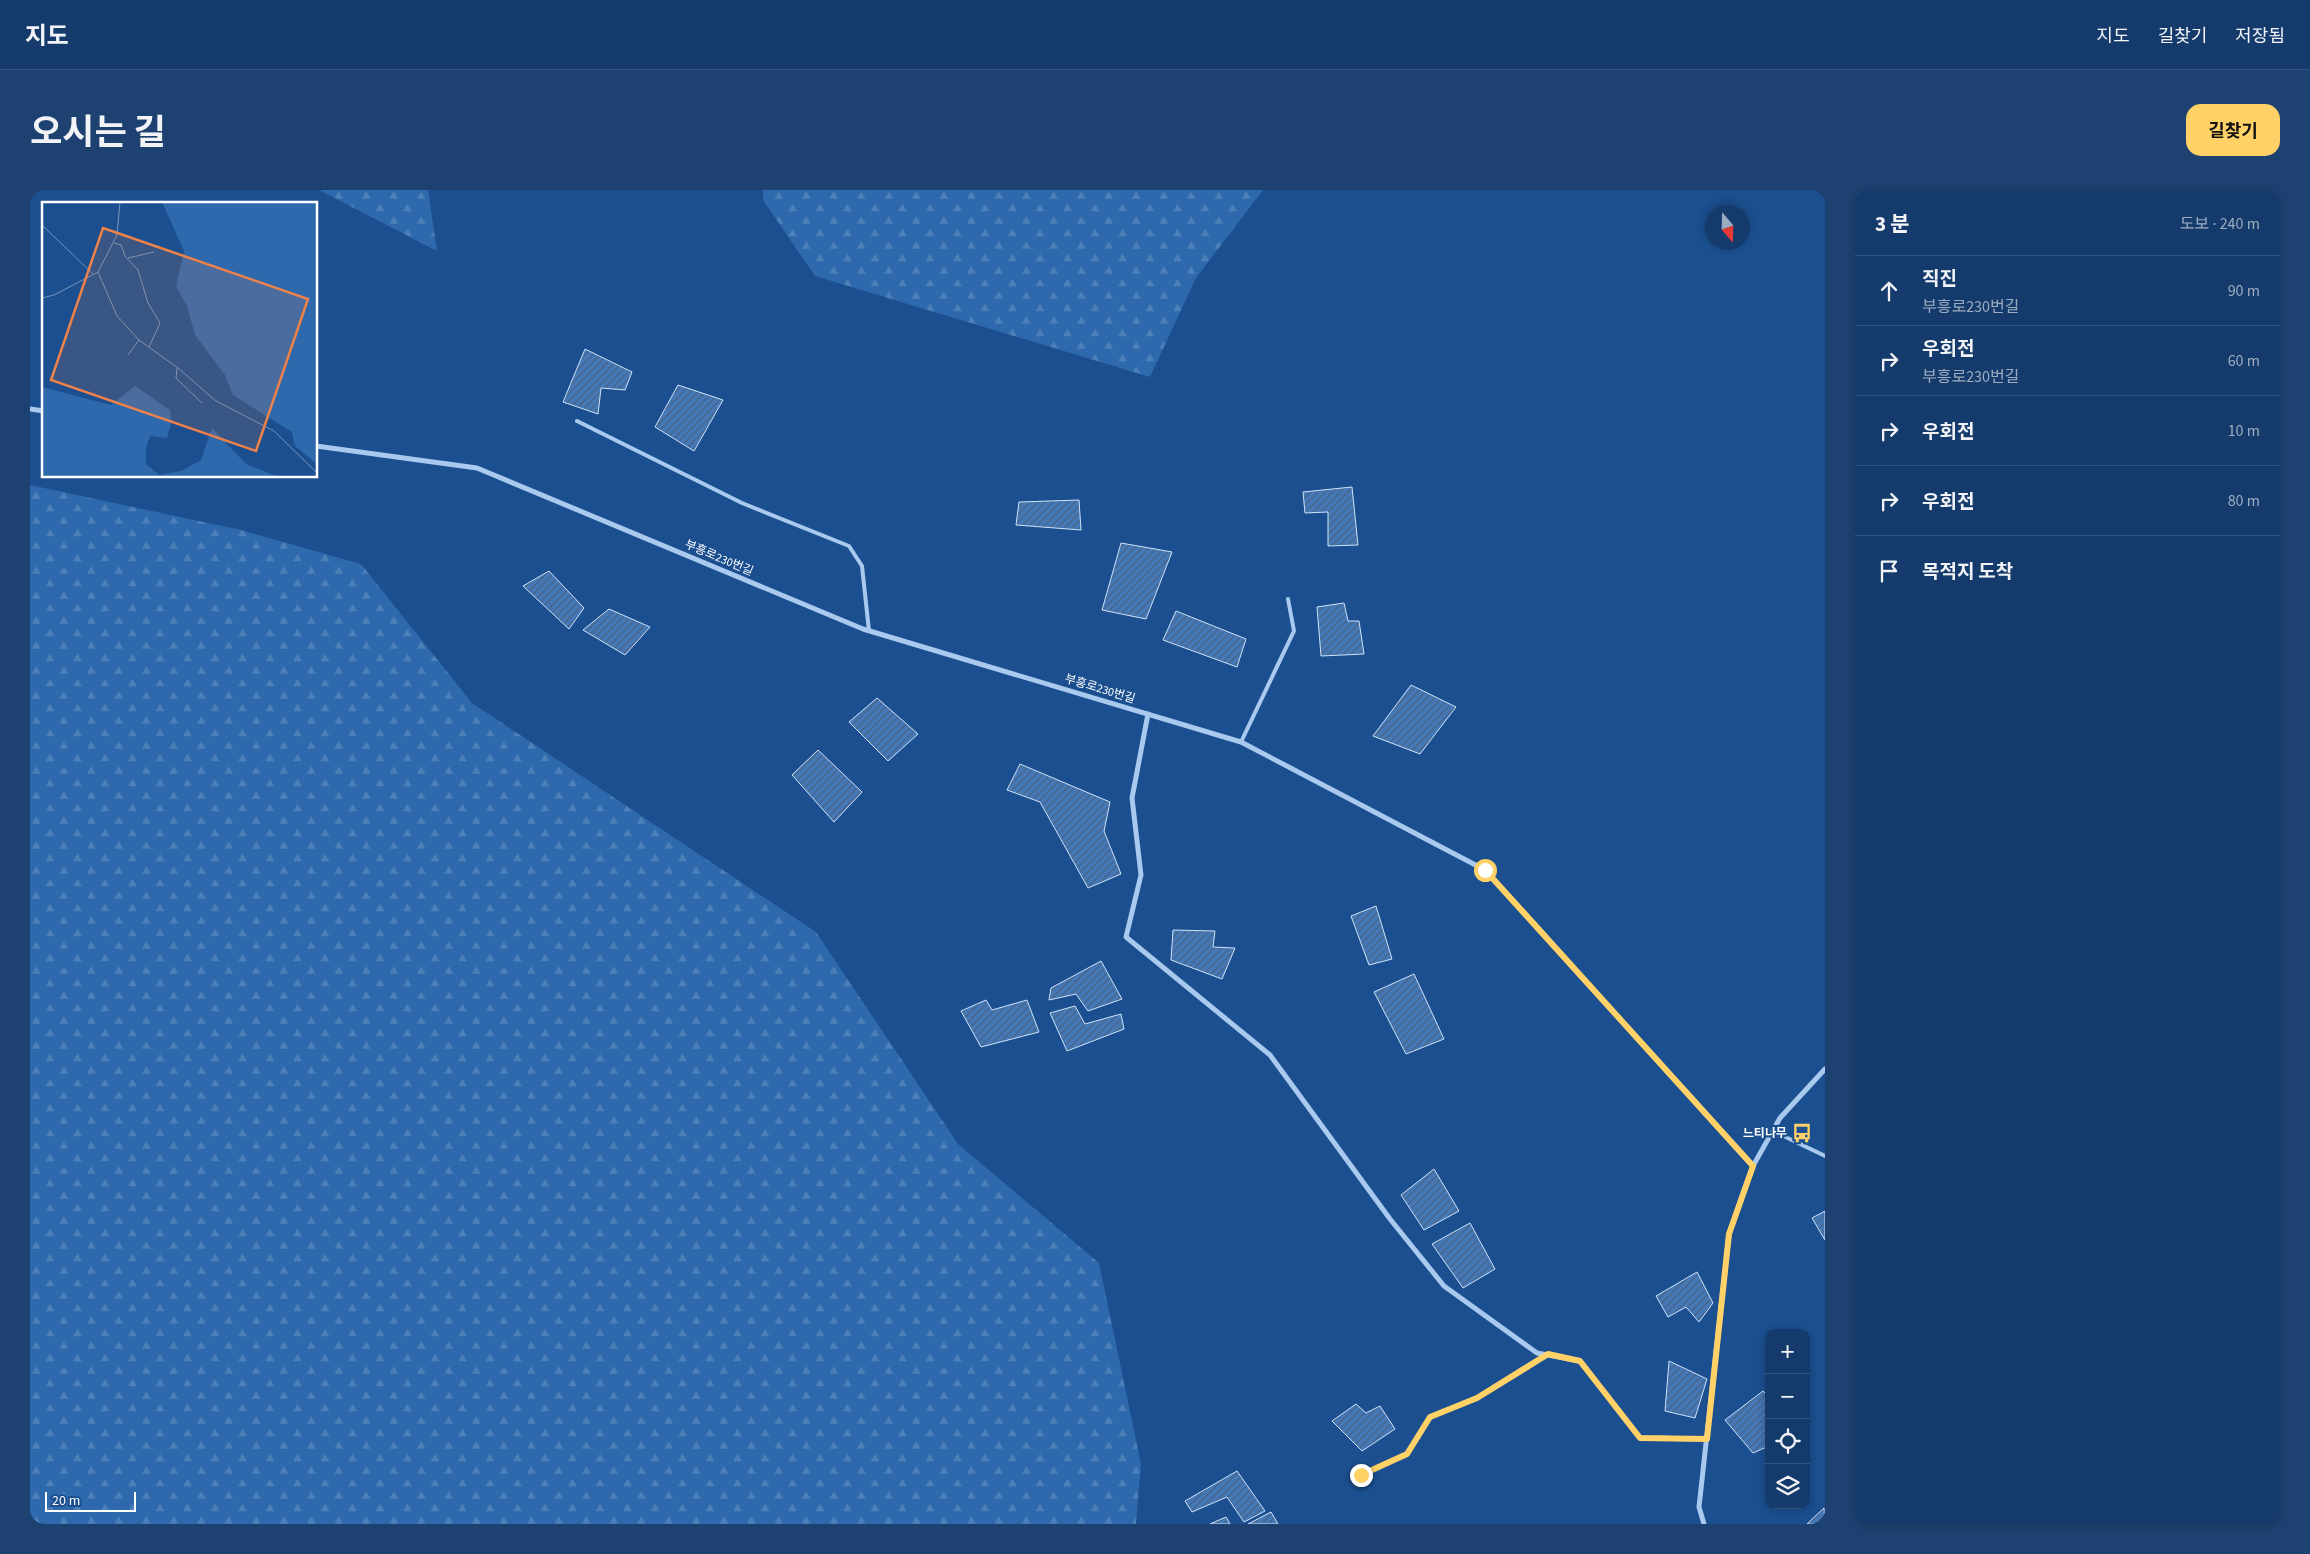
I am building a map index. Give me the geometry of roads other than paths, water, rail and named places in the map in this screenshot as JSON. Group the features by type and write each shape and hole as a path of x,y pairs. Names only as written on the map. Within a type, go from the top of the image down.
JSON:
{"street":[{"name":"부흥로230번길","path":"318,446 477,468 869,631 1242,742 1485,870 1753,1166"},
{"path":"1148,714 1132,798 1141,876 1126,937 1270,1055 1390,1219 1444,1286 1537,1352 1580,1361 1640,1438 1707,1439"},
{"path":"1704,1524 1699,1507 1729,1234 1753,1166 1780,1118 1825,1069"}],"lane":[{"path":"578,421 742,503 849,546 862,566 869,631"},
{"path":"1242,742 1294,631 1288,599"},
{"path":"1773,1131 1825,1156"},
{"path":"1361,1475 1407,1454 1430,1417 1477,1398 1548,1354"}],"place":[{"name":"느티나무","path":"1802,1133"}]}
